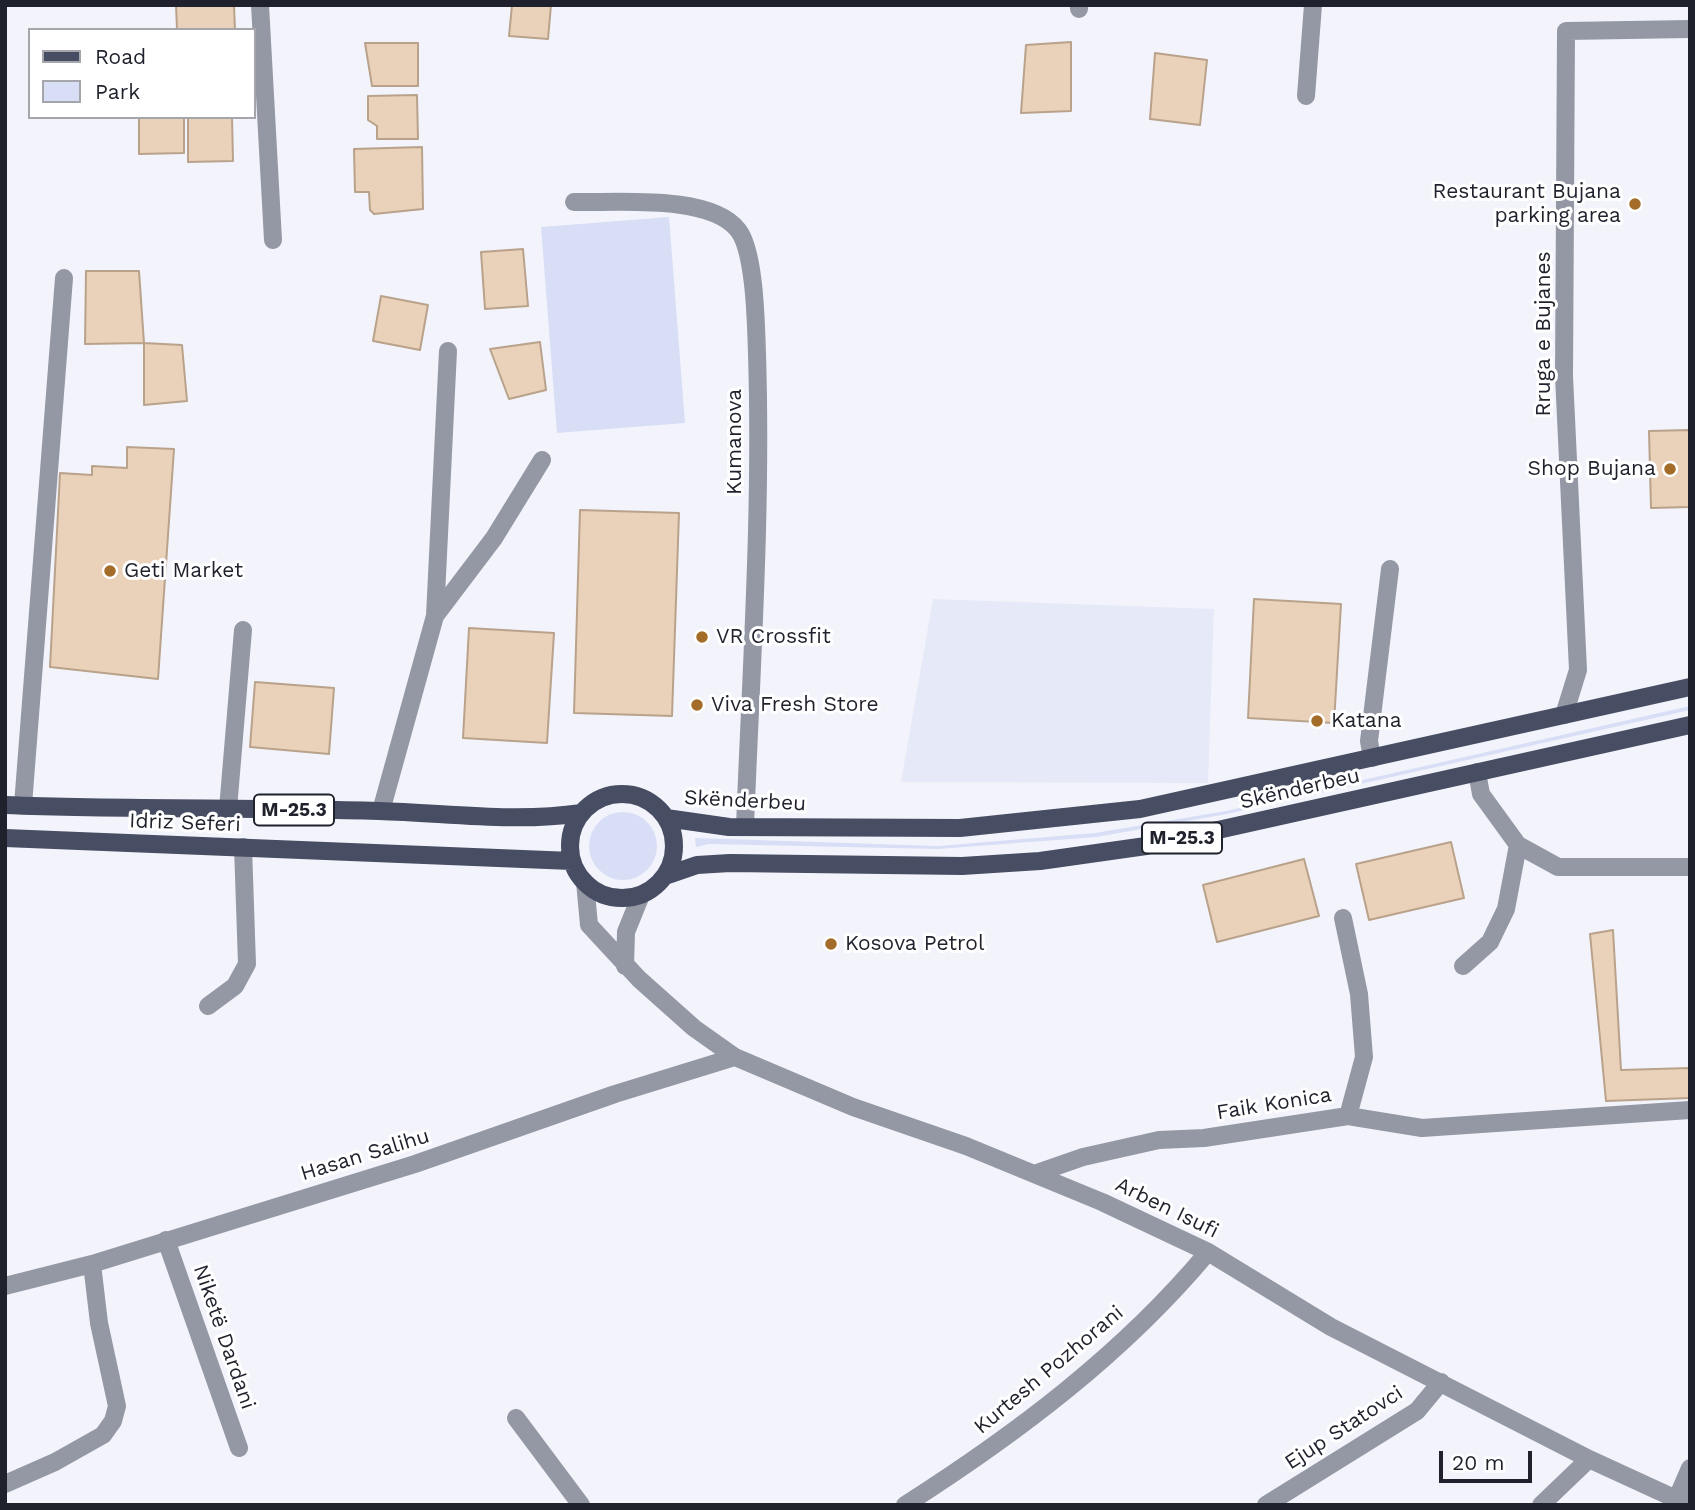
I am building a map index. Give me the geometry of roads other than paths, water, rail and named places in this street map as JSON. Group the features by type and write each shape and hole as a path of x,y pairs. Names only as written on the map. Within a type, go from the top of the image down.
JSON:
{"main road":[{"name":"Skënderbeu","path":"666,818 691,824 745,827 960,828 1140,809 1690,687"},
{"name":"Skënderbeu","path":"665,876 697,865 730,863 962,866 1040,862 1146,846 1690,725"},
{"name":"M-25.3","path":"582,813 604,797 632,795 657,807 666,818"},
{"name":"Idriz Seferi","path":"14,805 381,811 491,818 544,818 582,813"},
{"path":"582,813 570,841 572,861 585,882 611,897 641,895"},
{"path":"665,876 674,847 666,818"},
{"name":"Idriz Seferi","path":"5,838 572,861"},
{"name":"M-25.3","path":"641,895 665,876"}],"street":[{"path":"260,5 273,240"},
{"path":"1306,96 1312,5"},
{"name":"Rruga e Bujanes","path":"1564,715 1578,670 1564,376 1566,31 1690,29"},
{"name":"Kumanova","path":"574,202 681,205 719,216 737,228 746,244 755,311 760,452 745,827"},
{"name":"Idriz Seferi","path":"14,805 64,278"},
{"path":"381,811 435,616 448,351"},
{"path":"435,616 494,538 542,460"},
{"path":"1372,758 1369,741 1391,569"},
{"path":"228,809 243,630"},
{"path":"1477,772 1481,794 1518,845 1558,867 1690,867"},
{"path":"1463,965 1490,942 1506,909 1518,845"},
{"path":"208,1006 235,986 247,964 243,847"},
{"name":"Arben Isufi","path":"585,882 589,925 625,966 694,1028 735,1057 853,1107 1037,1174 1208,1252 1331,1327 1589,1460 1683,1502"},
{"path":"625,966 626,932 641,895"},
{"path":"1343,918 1359,993 1364,1057 1348,1116"},
{"name":"Hasan Salihu","path":"5,1286 92,1264 415,1164 615,1094 735,1057"},
{"name":"Faik Konica","path":"1037,1174 1083,1157 1159,1140 1205,1138 1348,1116 1422,1128 1690,1110"},
{"name":"Niketë Dardani","path":"166,1240 239,1448"},
{"name":"Kurtesh Pozhorani","path":"905,1505 977,1459 1060,1395 1175,1291 1208,1252"},
{"path":"5,1483 55,1462 103,1435 113,1421 117,1406 99,1323 92,1264"},
{"name":"Ejup Statovci","path":"1266,1505 1417,1411 1441,1382"},
{"path":"516,1418 581,1505"},
{"path":"1541,1505 1589,1460"},
{"path":"1683,1502 1690,1468"}],"place":[{"name":"Restaurant Bujana parking area","path":"1635,204"},
{"name":"Shop Bujana","path":"1670,469"},
{"name":"Geti Market","path":"110,571"},
{"name":"VR Crossfit","path":"702,637"},
{"name":"Viva Fresh Store","path":"697,705"},
{"name":"Katana","path":"1317,721"},
{"name":"Kosova Petrol","path":"831,944"}]}
